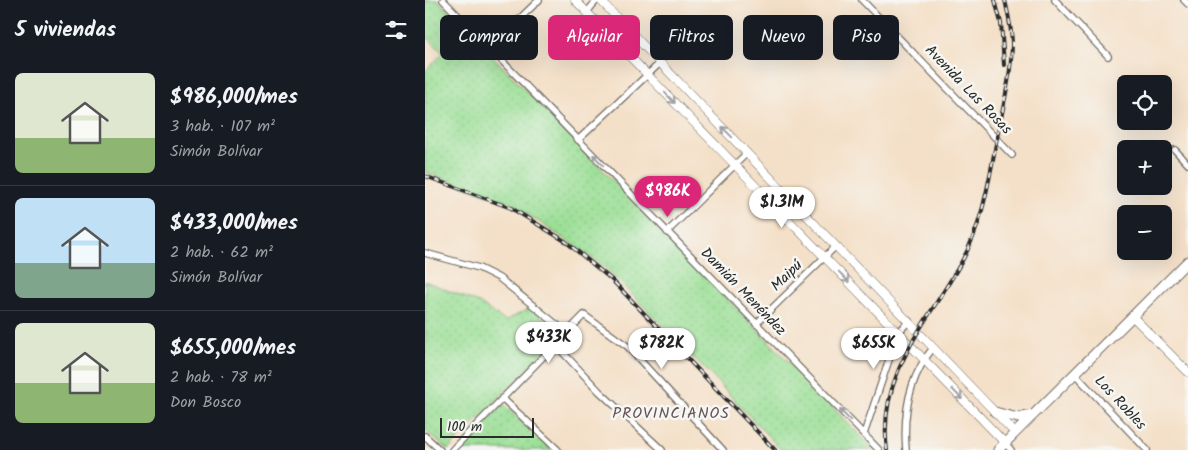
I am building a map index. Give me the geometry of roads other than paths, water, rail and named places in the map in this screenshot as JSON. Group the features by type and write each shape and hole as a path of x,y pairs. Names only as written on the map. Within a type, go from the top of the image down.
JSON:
{"main road":[{"path":"575,0 924,359 1005,448 1015,433 1188,261"},
{"path":"599,0 1015,433"},
{"path":"1133,316 1188,372"},
{"path":"995,412 1019,418 1033,415"}],"street":[{"name":"Damián Menéndez","path":"443,0 457,15"},
{"path":"523,15 539,0"},
{"path":"587,12 599,0"},
{"name":"Avenida Las Rosas","path":"862,0 1012,155"},
{"path":"1055,0 1108,56"},
{"path":"1184,0 1188,4"},
{"name":"Damián Menéndez","path":"501,60 879,450"},
{"path":"578,140 660,62"},
{"path":"1175,150 1188,164"},
{"path":"667,232 747,153"},
{"name":"Maipú","path":"756,324 836,246"},
{"path":"425,253 479,268 499,278 567,332"},
{"path":"451,450 584,315 627,346 723,450"},
{"path":"864,434 898,333 909,321"},
{"path":"555,344 599,391 662,450"},
{"path":"906,450 905,425 912,380 933,348"},
{"name":"Los Robles","path":"1075,374 1147,450"},
{"path":"503,398 558,450"},
{"path":"425,436 440,450"}],"railway":[{"path":"995,0 1001,23 1004,65"},
{"path":"887,450 886,423 890,397 897,373 908,350 962,261 975,232 984,201 1010,68 1012,45 1010,22 1005,0"},
{"path":"425,176 511,208 565,241 612,280 775,450"}],"district":[{"name":"PROVINCIANOS","path":"671,413"}]}
